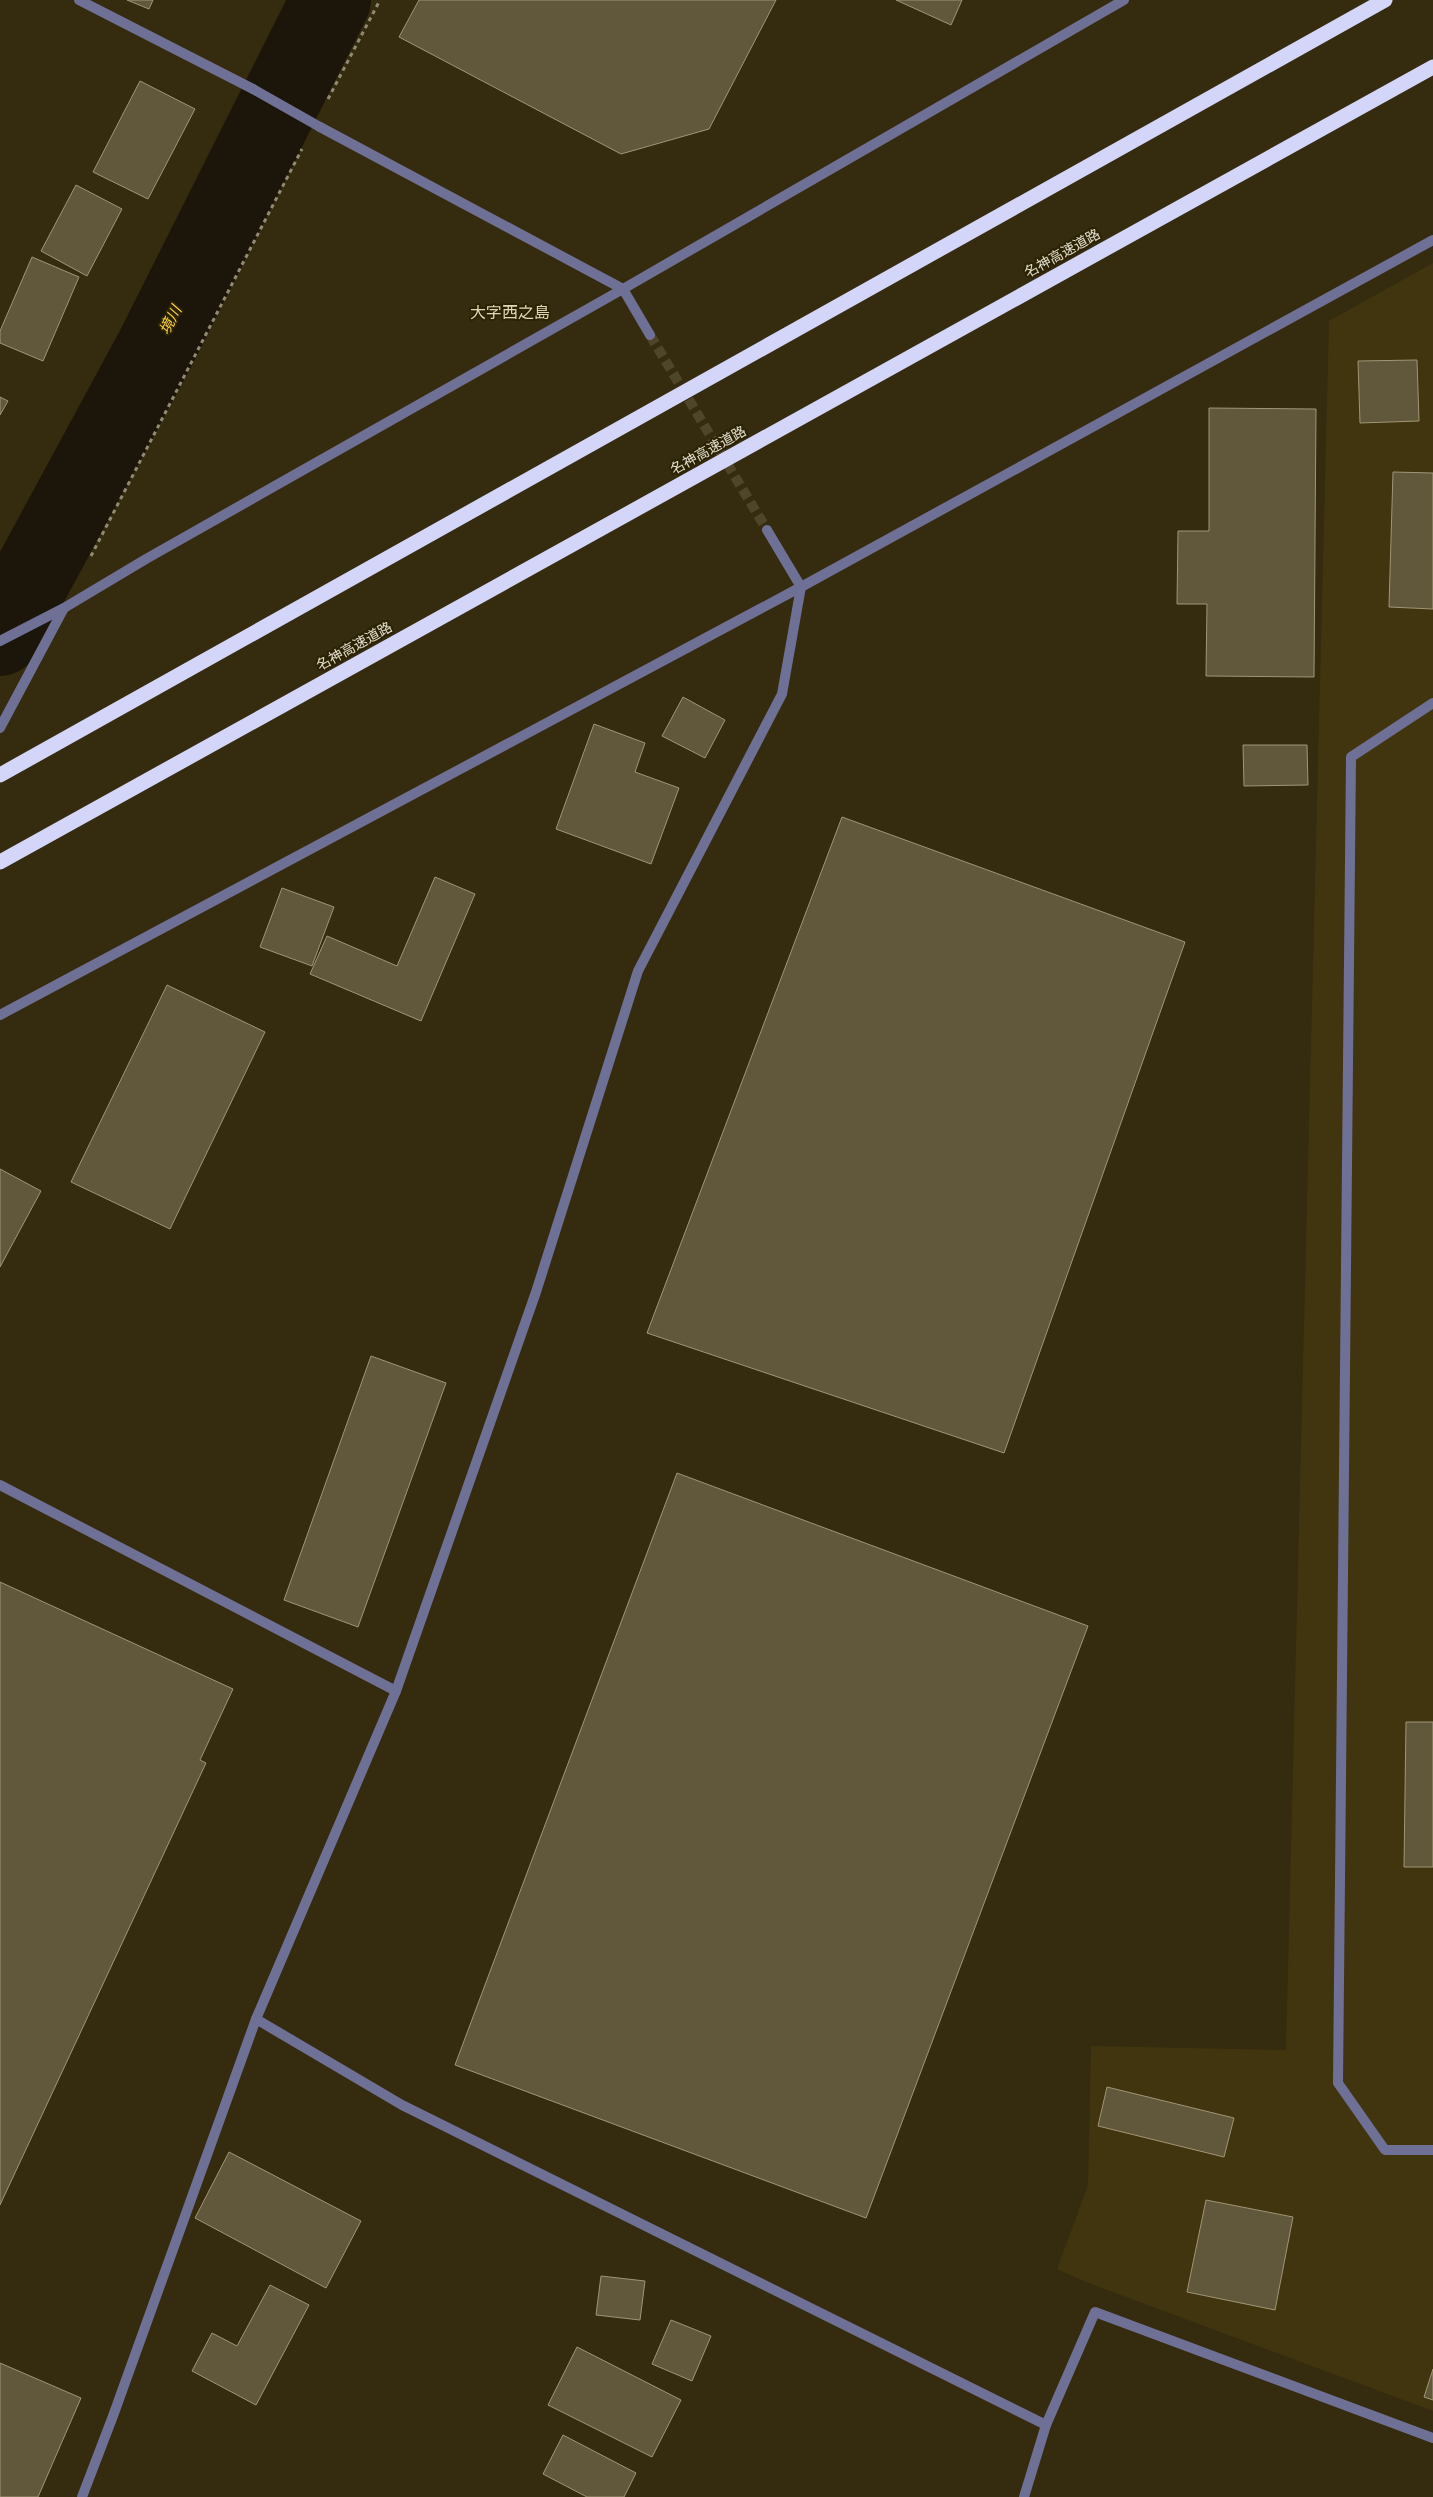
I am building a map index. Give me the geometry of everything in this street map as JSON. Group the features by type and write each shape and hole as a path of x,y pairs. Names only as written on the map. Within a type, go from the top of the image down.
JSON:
{"highway":[{"path":"0,775 1385,0"},
{"name":"名神高速道路","path":"0,862 1433,67"}],"street":[{"path":"79,0 253,89 320,127 623,289 650,335"},
{"path":"0,641 64,608 146,559 623,289 1124,0"},
{"path":"0,1015 801,587 1433,240"},
{"path":"82,2497 114,2416 256,2019 396,1691 536,1292 638,971 782,694 801,587 767,530"},
{"path":"0,728 64,608"},
{"path":"1433,704 1351,757 1338,2083 1385,2150 1433,2150"},
{"path":"0,1485 396,1691"},
{"path":"256,2019 402,2105 1046,2425"},
{"path":"1024,2497 1046,2425 1095,2312 1433,2438"}],"path":[{"path":"325,106 380,0"},
{"path":"64,608 306,141"}],"shaded area":[{"path":"1433,263 1433,2411 1086,2282 1057,2269 1088,2185 1091,2046 1286,2050 1329,321"}],"building":[{"path":"127,0 153,0 149,9"},
{"path":"419,0 776,0 709,129 621,154 399,37"},
{"path":"896,0 962,0 951,25"},
{"path":"140,81 195,109 148,199 93,172"},
{"path":"76,185 122,209 87,276 41,251"},
{"path":"32,257 79,277 43,361 0,343 0,331"},
{"path":"1417,360 1419,421 1360,423 1358,361"},
{"path":"0,397 8,401 0,415"},
{"path":"1209,408 1316,409 1314,677 1206,676 1207,604 1177,604 1178,531 1209,531"},
{"path":"1393,472 1433,473 1433,609 1389,607"},
{"path":"683,697 725,720 705,758 662,736"},
{"path":"594,724 645,743 635,772 679,788 651,864 556,829"},
{"path":"1243,745 1307,745 1308,785 1244,786"},
{"path":"842,817 1185,942 1004,1453 647,1333"},
{"path":"435,877 475,894 421,1021 310,974 327,936 397,966"},
{"path":"282,888 334,907 312,966 260,947"},
{"path":"167,985 265,1032 170,1229 71,1182"},
{"path":"0,1169 41,1191 0,1267"},
{"path":"371,1356 446,1383 358,1627 284,1600"},
{"path":"677,1473 1088,1626 866,2218 455,2065"},
{"path":"0,1582 233,1689 200,1760 206,1763 0,2205"},
{"path":"1406,1722 1433,1722 1433,1867 1404,1867"},
{"path":"1107,2087 1234,2118 1224,2157 1098,2126"},
{"path":"229,2152 361,2221 326,2288 195,2218"},
{"path":"1206,2200 1293,2217 1275,2310 1187,2292"},
{"path":"601,2276 645,2281 640,2320 596,2315"},
{"path":"270,2285 309,2305 256,2405 192,2371 212,2333 237,2346"},
{"path":"671,2320 711,2336 692,2381 652,2364"},
{"path":"577,2347 681,2400 652,2457 548,2405"},
{"path":"0,2363 81,2398 38,2497 0,2497"},
{"path":"1433,2369 1433,2400 1424,2397"},
{"path":"563,2435 636,2473 624,2497 587,2497 543,2474"}],"waterway":[{"name":"境川","path":"0,636 156,348 331,0"}],"tunnel":[{"path":"650,335 767,530"}],"district":[{"name":"大字西之島","path":"510,312"}]}
